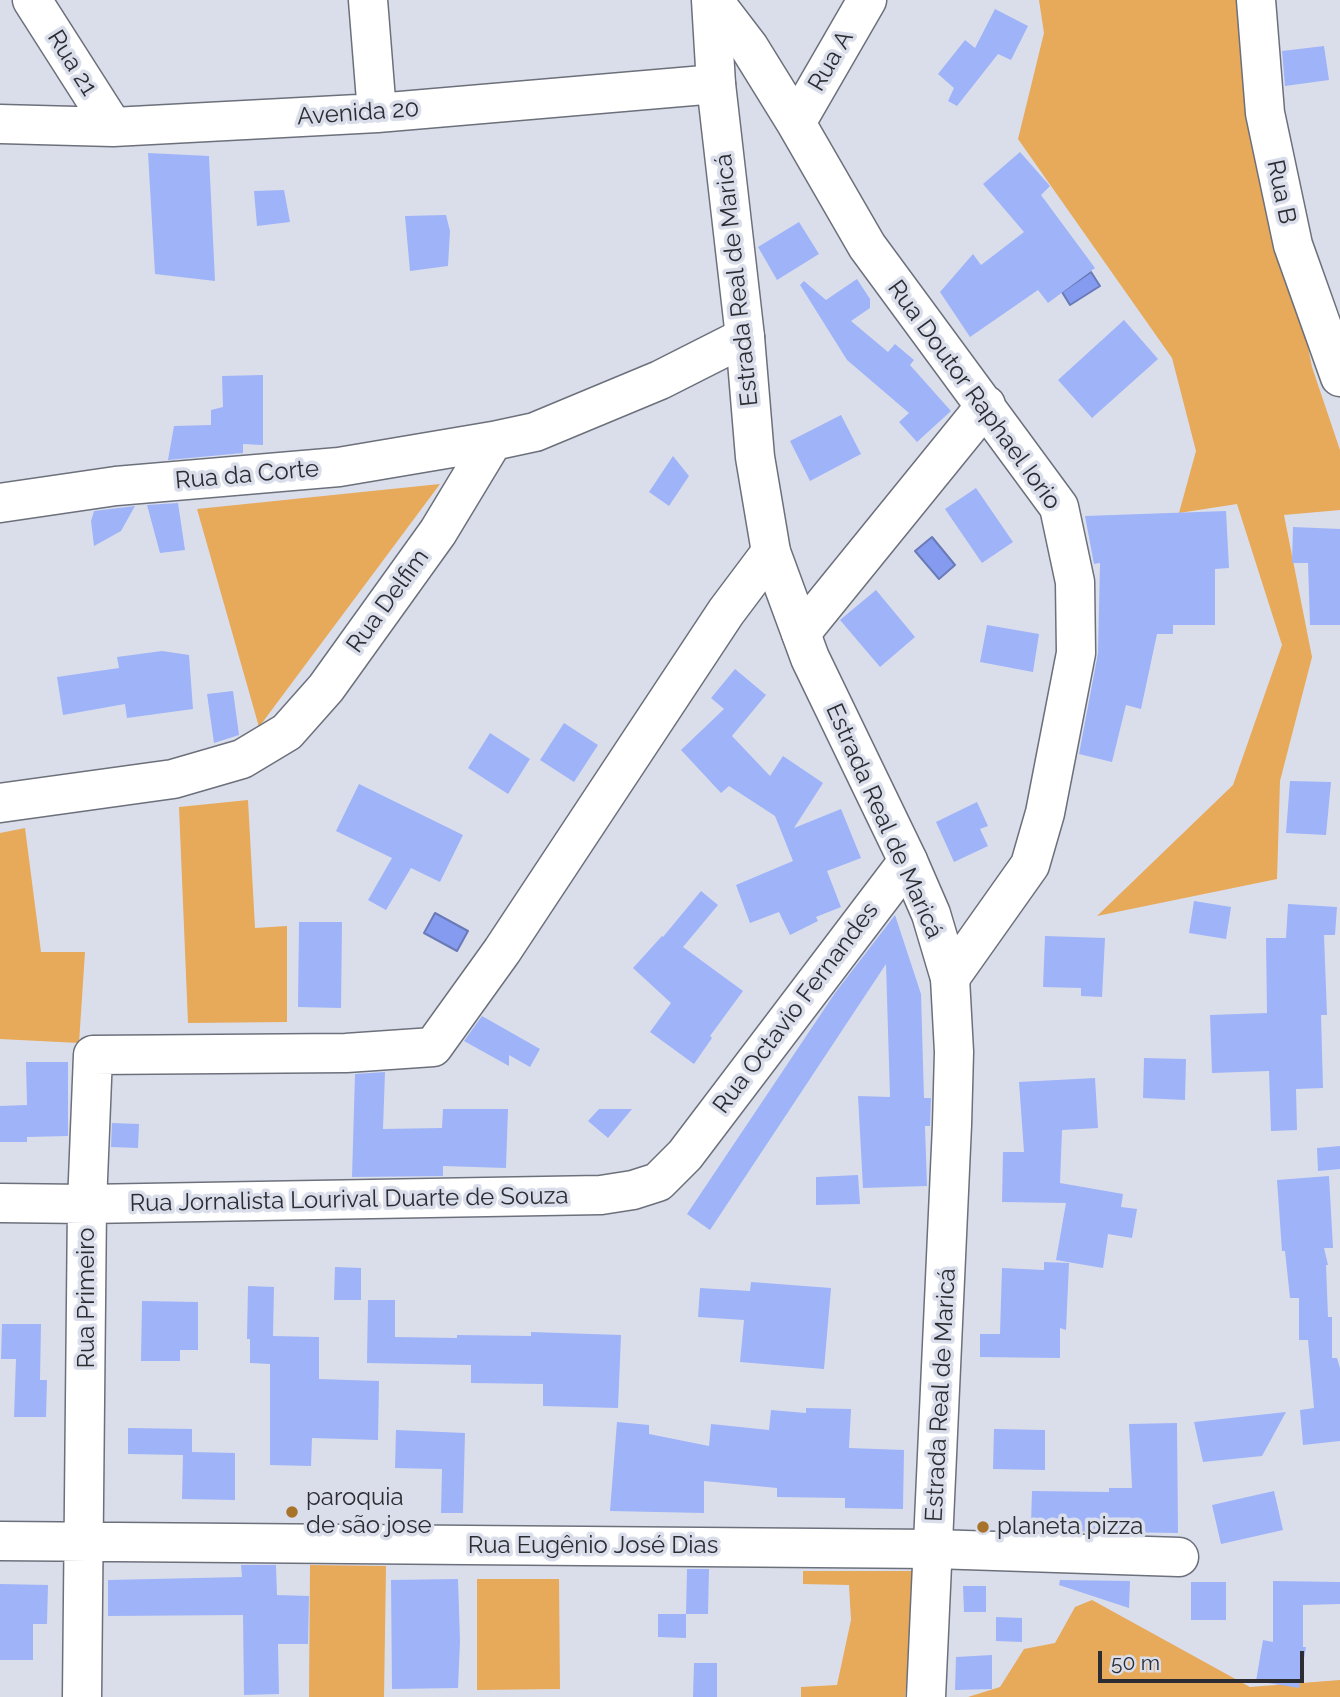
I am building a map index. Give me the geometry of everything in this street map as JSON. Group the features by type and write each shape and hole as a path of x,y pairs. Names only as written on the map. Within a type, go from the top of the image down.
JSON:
{"street":[{"name":"Rua 21","path":"32,0 113,127"},
{"path":"368,0 377,113"},
{"name":"Estrada Real de Maricá","path":"712,0 716,84 745,337 755,457 771,552 810,658 931,914 950,978 954,1052 953,1111 926,1697"},
{"name":"Rua Doutor Raphael Iorio","path":"712,0 749,47 867,246 1059,507 1075,582 1076,653 1045,813 1030,865 950,978"},
{"name":"Rua A","path":"796,123 867,0"},
{"name":"Rua B","path":"1256,0 1265,113 1293,245 1340,377"},
{"name":"Avenida 20","path":"0,124 113,127 377,113 716,84"},
{"path":"493,441 536,432 660,380 745,337"},
{"path":"801,633 986,405"},
{"name":"Rua da Corte","path":"0,503 116,486 339,467 493,441"},
{"name":"Rua Delfim","path":"0,803 173,779 242,759 287,732 326,688 438,532 493,441"},
{"name":"Rua Primeiro","path":"82,1697 87,1204 93,1055 346,1053 433,1047 502,951 726,612 771,552"},
{"name":"Rua Octavio Fernandes","path":"685,1155 908,861"},
{"name":"Rua Jornalista Lourival Duarte de Souza","path":"0,1203 87,1204 601,1195 634,1190 658,1182 685,1155"},
{"name":"Rua Eugênio José Dias","path":"0,1541 934,1549 1179,1557"}],"shaded area":[{"path":"1039,0 1238,0 1312,367 1340,450 1340,510 1284,515 1312,657 1280,781 1277,879 1097,916 1233,785 1282,645 1237,504 1179,513 1196,451 1172,358 1018,139 1044,33"},
{"path":"440,484 259,727 197,509"},
{"path":"248,800 255,928 287,926 287,1022 188,1023 179,807"},
{"path":"25,828 41,952 85,952 79,1043 0,1039 0,833"},
{"path":"310,1565 386,1566 384,1697 309,1697"},
{"path":"803,1571 912,1571 915,1606 905,1697 801,1697 801,1687 837,1685 851,1620 849,1585 803,1584"},
{"path":"477,1579 559,1579 560,1689 477,1690"},
{"path":"1092,1600 1250,1687 1340,1680 1340,1697 968,1697 1000,1687 1024,1649 1055,1643 1075,1607"}],"water":[{"path":"1091,272 1100,286 1070,305 1062,292"},
{"path":"932,537 955,565 939,579 915,551"},
{"path":"435,913 468,931 457,951 424,933"}],"building":[{"path":"995,9 1028,26 1011,60 998,54 957,106 948,101 954,88 938,74 965,40 975,48"},
{"path":"1324,46 1329,80 1285,86 1282,51"},
{"path":"1020,152 1050,186 1041,195 1095,268 1048,303 1038,290 970,337 940,292 973,254 981,265 1024,232 983,184"},
{"path":"148,153 209,156 215,281 155,274"},
{"path":"284,190 290,222 257,226 254,191"},
{"path":"446,215 450,231 448,266 410,271 405,216"},
{"path":"799,222 819,254 777,280 758,247"},
{"path":"857,279 870,299 870,308 851,321 888,352 895,344 914,360 910,365 951,411 917,442 899,422 909,413 847,360 800,285 804,281 826,300"},
{"path":"1124,320 1158,359 1092,418 1058,380"},
{"path":"263,375 263,445 243,444 243,453 168,460 174,426 211,425 211,410 223,407 222,376"},
{"path":"841,415 861,454 810,481 790,441"},
{"path":"673,456 689,476 669,506 649,492"},
{"path":"976,488 1013,542 982,563 945,509"},
{"path":"178,503 185,550 160,553 147,505"},
{"path":"135,506 121,531 94,546 91,521 94,511"},
{"path":"1226,511 1229,568 1215,569 1215,625 1173,625 1173,634 1157,634 1141,709 1126,705 1112,762 1079,754 1098,653 1100,563 1094,564 1085,516"},
{"path":"1293,527 1340,529 1340,625 1310,625 1308,563 1292,563"},
{"path":"876,590 915,637 880,667 840,620"},
{"path":"987,625 1039,634 1033,672 980,662"},
{"path":"162,651 189,655 193,709 127,718 125,704 63,715 57,677 119,668 117,657"},
{"path":"735,669 766,695 732,736 770,776 783,756 823,783 794,828 841,809 861,858 827,871 841,907 816,917 818,921 790,935 779,912 750,923 736,885 793,861 775,816 729,786 721,793 681,750 724,709 711,698"},
{"path":"233,691 239,735 214,743 207,694"},
{"path":"564,723 598,745 574,782 540,760"},
{"path":"490,733 530,759 508,794 468,768"},
{"path":"1290,781 1331,782 1326,835 1286,833"},
{"path":"359,784 463,835 440,882 411,868 386,910 368,900 392,858 336,831"},
{"path":"977,802 988,826 980,829 988,846 954,862 936,822"},
{"path":"701,891 718,905 683,947 743,991 710,1036 712,1038 694,1064 650,1032 671,1003 633,968"},
{"path":"1194,901 1231,907 1226,939 1189,933"},
{"path":"1288,904 1337,907 1335,935 1324,935 1327,1015 1321,1015 1323,1088 1296,1089 1297,1130 1271,1131 1269,1071 1212,1073 1210,1015 1267,1013 1266,938 1286,938"},
{"path":"895,915 921,994 924,1098 931,1098 930,1126 925,1126 927,1186 863,1188 858,1096 890,1097 886,964 710,1230 687,1214 835,993"},
{"path":"299,922 342,922 341,1008 298,1007"},
{"path":"1045,936 1105,938 1102,997 1081,996 1081,988 1043,987"},
{"path":"482,1016 540,1049 530,1067 509,1055 509,1066 464,1041"},
{"path":"1144,1058 1186,1059 1185,1100 1143,1098"},
{"path":"26,1062 68,1062 68,1136 27,1137 27,1142 0,1142 0,1106 27,1105"},
{"path":"385,1072 383,1129 442,1128 443,1109 508,1109 506,1168 443,1166 443,1176 352,1177 355,1074"},
{"path":"1095,1078 1098,1128 1062,1130 1060,1183 1123,1194 1121,1207 1137,1209 1132,1238 1108,1234 1103,1268 1056,1260 1066,1203 1002,1202 1003,1152 1024,1152 1019,1082"},
{"path":"599,1109 632,1109 608,1138 588,1121"},
{"path":"112,1123 139,1124 138,1148 111,1147"},
{"path":"1340,1146 1340,1169 1318,1171 1317,1148"},
{"path":"858,1175 860,1204 816,1205 816,1177"},
{"path":"1329,1176 1333,1248 1324,1248 1328,1265 1328,1317 1332,1317 1332,1358 1337,1358 1340,1368 1340,1441 1303,1445 1300,1410 1314,1408 1308,1340 1299,1340 1299,1298 1290,1298 1285,1251 1282,1251 1277,1180"},
{"path":"1044,1262 1069,1263 1066,1330 1060,1328 1060,1358 980,1357 980,1334 1000,1334 1002,1268 1044,1270"},
{"path":"335,1267 361,1268 361,1300 334,1300"},
{"path":"751,1282 831,1288 824,1369 740,1362 744,1320 698,1317 700,1288 750,1291"},
{"path":"248,1286 274,1287 273,1336 319,1337 319,1379 379,1381 378,1440 312,1438 311,1466 270,1465 270,1364 250,1363 250,1339 247,1339"},
{"path":"368,1300 395,1300 395,1337 531,1336 531,1332 621,1335 618,1408 543,1406 543,1384 471,1383 471,1365 367,1363"},
{"path":"142,1301 198,1302 198,1350 180,1350 180,1361 141,1361"},
{"path":"2,1324 41,1324 40,1380 47,1380 46,1417 14,1417 16,1359 1,1359"},
{"path":"806,1408 851,1409 849,1448 904,1450 903,1509 845,1508 845,1498 777,1497 777,1488 704,1481 704,1513 610,1511 617,1422 649,1425 649,1434 709,1446 711,1424 769,1430 771,1410 806,1413"},
{"path":"1286,1412 1262,1456 1203,1462 1194,1422"},
{"path":"1177,1423 1178,1533 1045,1531 1045,1525 1031,1525 1032,1491 1109,1492 1109,1488 1132,1488 1129,1424"},
{"path":"128,1428 192,1429 192,1452 235,1453 235,1500 182,1499 183,1455 128,1454"},
{"path":"994,1429 1045,1430 1045,1470 993,1469"},
{"path":"396,1430 465,1433 463,1513 441,1513 442,1469 395,1468"},
{"path":"1274,1491 1283,1530 1221,1544 1212,1505"},
{"path":"241,1565 276,1565 277,1595 309,1596 308,1644 278,1644 279,1694 244,1695 243,1615 108,1616 108,1580 242,1577"},
{"path":"687,1569 709,1569 708,1614 686,1614"},
{"path":"458,1579 458,1688 392,1689 391,1580"},
{"path":"1060,1580 1130,1581 1129,1608 1059,1585"},
{"path":"1273,1581 1340,1582 1340,1604 1303,1605 1303,1647 1306,1647 1299,1688 1256,1681 1263,1640 1273,1642"},
{"path":"1191,1582 1226,1582 1226,1620 1191,1620"},
{"path":"0,1584 48,1585 47,1624 33,1624 33,1660 0,1660"},
{"path":"963,1586 986,1586 986,1612 964,1612"},
{"path":"658,1614 686,1614 686,1638 658,1637"},
{"path":"996,1617 1022,1618 1022,1642 996,1641"},
{"path":"992,1655 992,1689 955,1690 956,1657"},
{"path":"694,1663 717,1663 717,1697 693,1697"}],"place":[{"name":"paroquia de são jose","path":"292,1512"},
{"name":"planeta pizza","path":"983,1527"}]}
